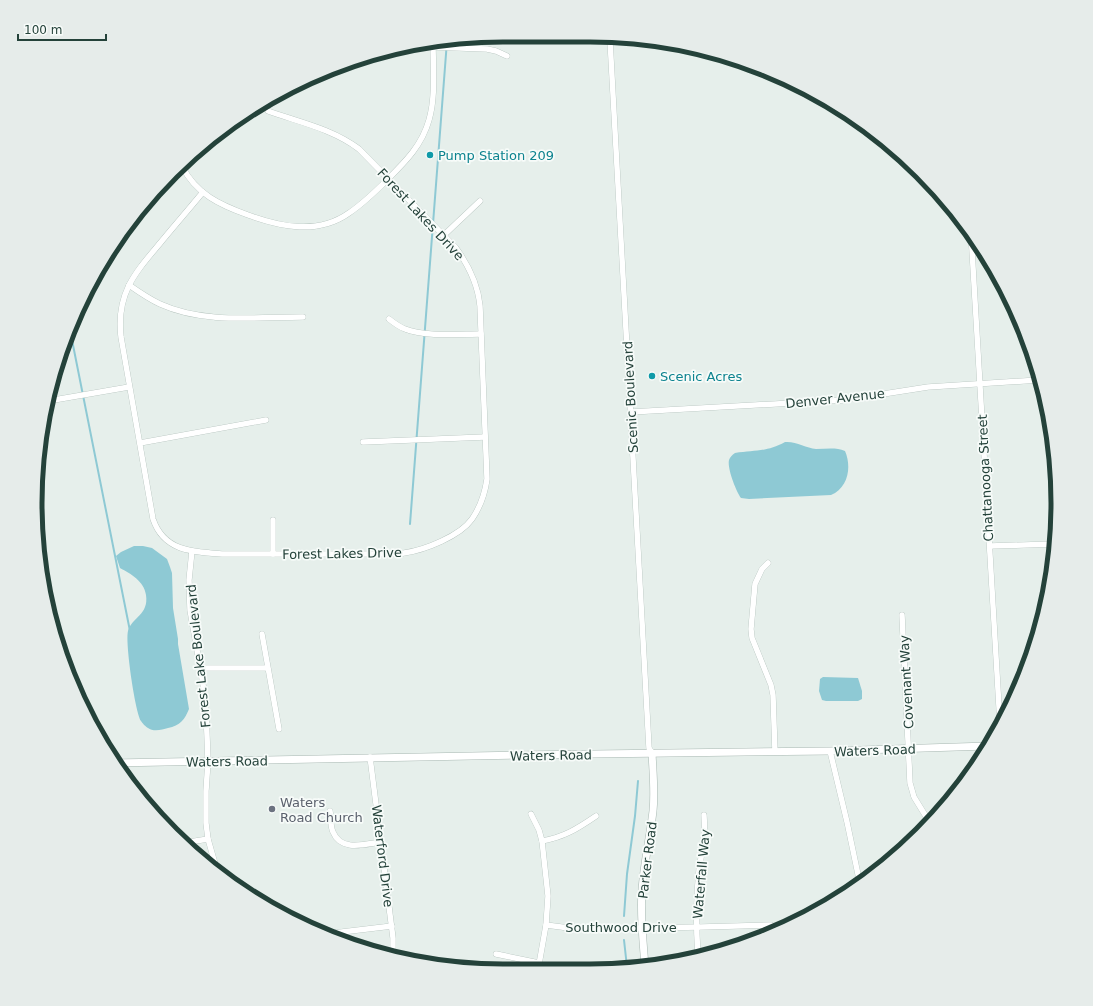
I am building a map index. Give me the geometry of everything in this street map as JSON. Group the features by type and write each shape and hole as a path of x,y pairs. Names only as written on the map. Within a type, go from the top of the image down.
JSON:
{"street":[{"name":"Scenic Boulevard","path":"610,43 643,646 650,748 652,754"},
{"path":"444,46 487,49 508,56"},
{"path":"184,170 203,192 223,206 269,222 291,227 315,226 338,219 360,205 388,179 411,155 424,134 429,121 433,99 433,48"},
{"name":"Forest Lakes Drive","path":"203,192 136,271 128,285 122,303 119,324 129,387 156,526 168,542 177,547 192,551 224,554 403,554 423,548 453,535 472,519 482,502 487,479 479,297 472,273 467,263 443,236 366,155 349,141 331,133 268,111"},
{"path":"443,236 480,201"},
{"name":"Chattanooga Street","path":"972,245 999,714"},
{"path":"128,285 161,305 194,315 221,318 303,317"},
{"path":"389,319 401,327 409,330 446,335 481,334"},
{"name":"Denver Avenue","path":"631,412 845,400 928,387 1034,380"},
{"path":"54,399 129,387"},
{"path":"140,443 266,420"},
{"path":"362,442 485,437"},
{"path":"273,520 273,554"},
{"path":"990,546 1049,544"},
{"name":"Forest Lake Boulevard","path":"192,551 189,599 206,710 208,761 206,823 208,839 215,863"},
{"path":"768,563 762,569 755,584 751,629 752,638 771,685 773,695 775,752"},
{"name":"Covenant Way","path":"902,614 910,783 914,797 927,818"},
{"path":"262,634 279,728"},
{"path":"200,668 267,668"},
{"name":"Waters Road","path":"123,764 370,758 830,751 981,746"},
{"path":"830,751 859,877"},
{"name":"Parker Road","path":"645,961 642,928 642,890 654,797 652,754"},
{"name":"Waterford Drive","path":"370,758 392,926 393,950"},
{"path":"330,811 332,830 335,837 342,843 354,846 381,842"},
{"path":"496,954 539,963 546,925 548,896 542,841 539,830 531,814"},
{"name":"Waterfall Way","path":"698,951 696,927 697,892 705,828 704,815"},
{"path":"542,841 568,834 596,816"},
{"path":"190,842 208,839"},
{"name":"Southwood Drive","path":"546,925 589,929 771,925"},
{"path":"336,933 392,926"}],"water":[{"path":"785,442 816,449 835,449 845,451 848,464 847,476 845,482 837,492 831,495 749,499 741,498 734,485 731,474 729,460 731,457 735,453 772,448"},
{"path":"134,546 152,548 167,559 172,573 173,608 189,709 184,719 179,724 160,730 150,729 141,721 131,676 127,638 128,631 130,626 145,607 146,595 140,582 133,575 120,568 116,556"},
{"path":"823,677 858,678 862,691 862,699 858,701 822,700 819,691 820,679"}],"waterway":[{"path":"410,524 447,46"},
{"path":"72,340 130,631"},
{"path":"624,916 627,874 638,781"},
{"path":"624,940 626,962"}],"place":[{"name":"Pump Station 209","path":"430,155"},
{"name":"Scenic Acres","path":"652,376"},
{"name":"Waters Road Church","path":"272,809"}]}
